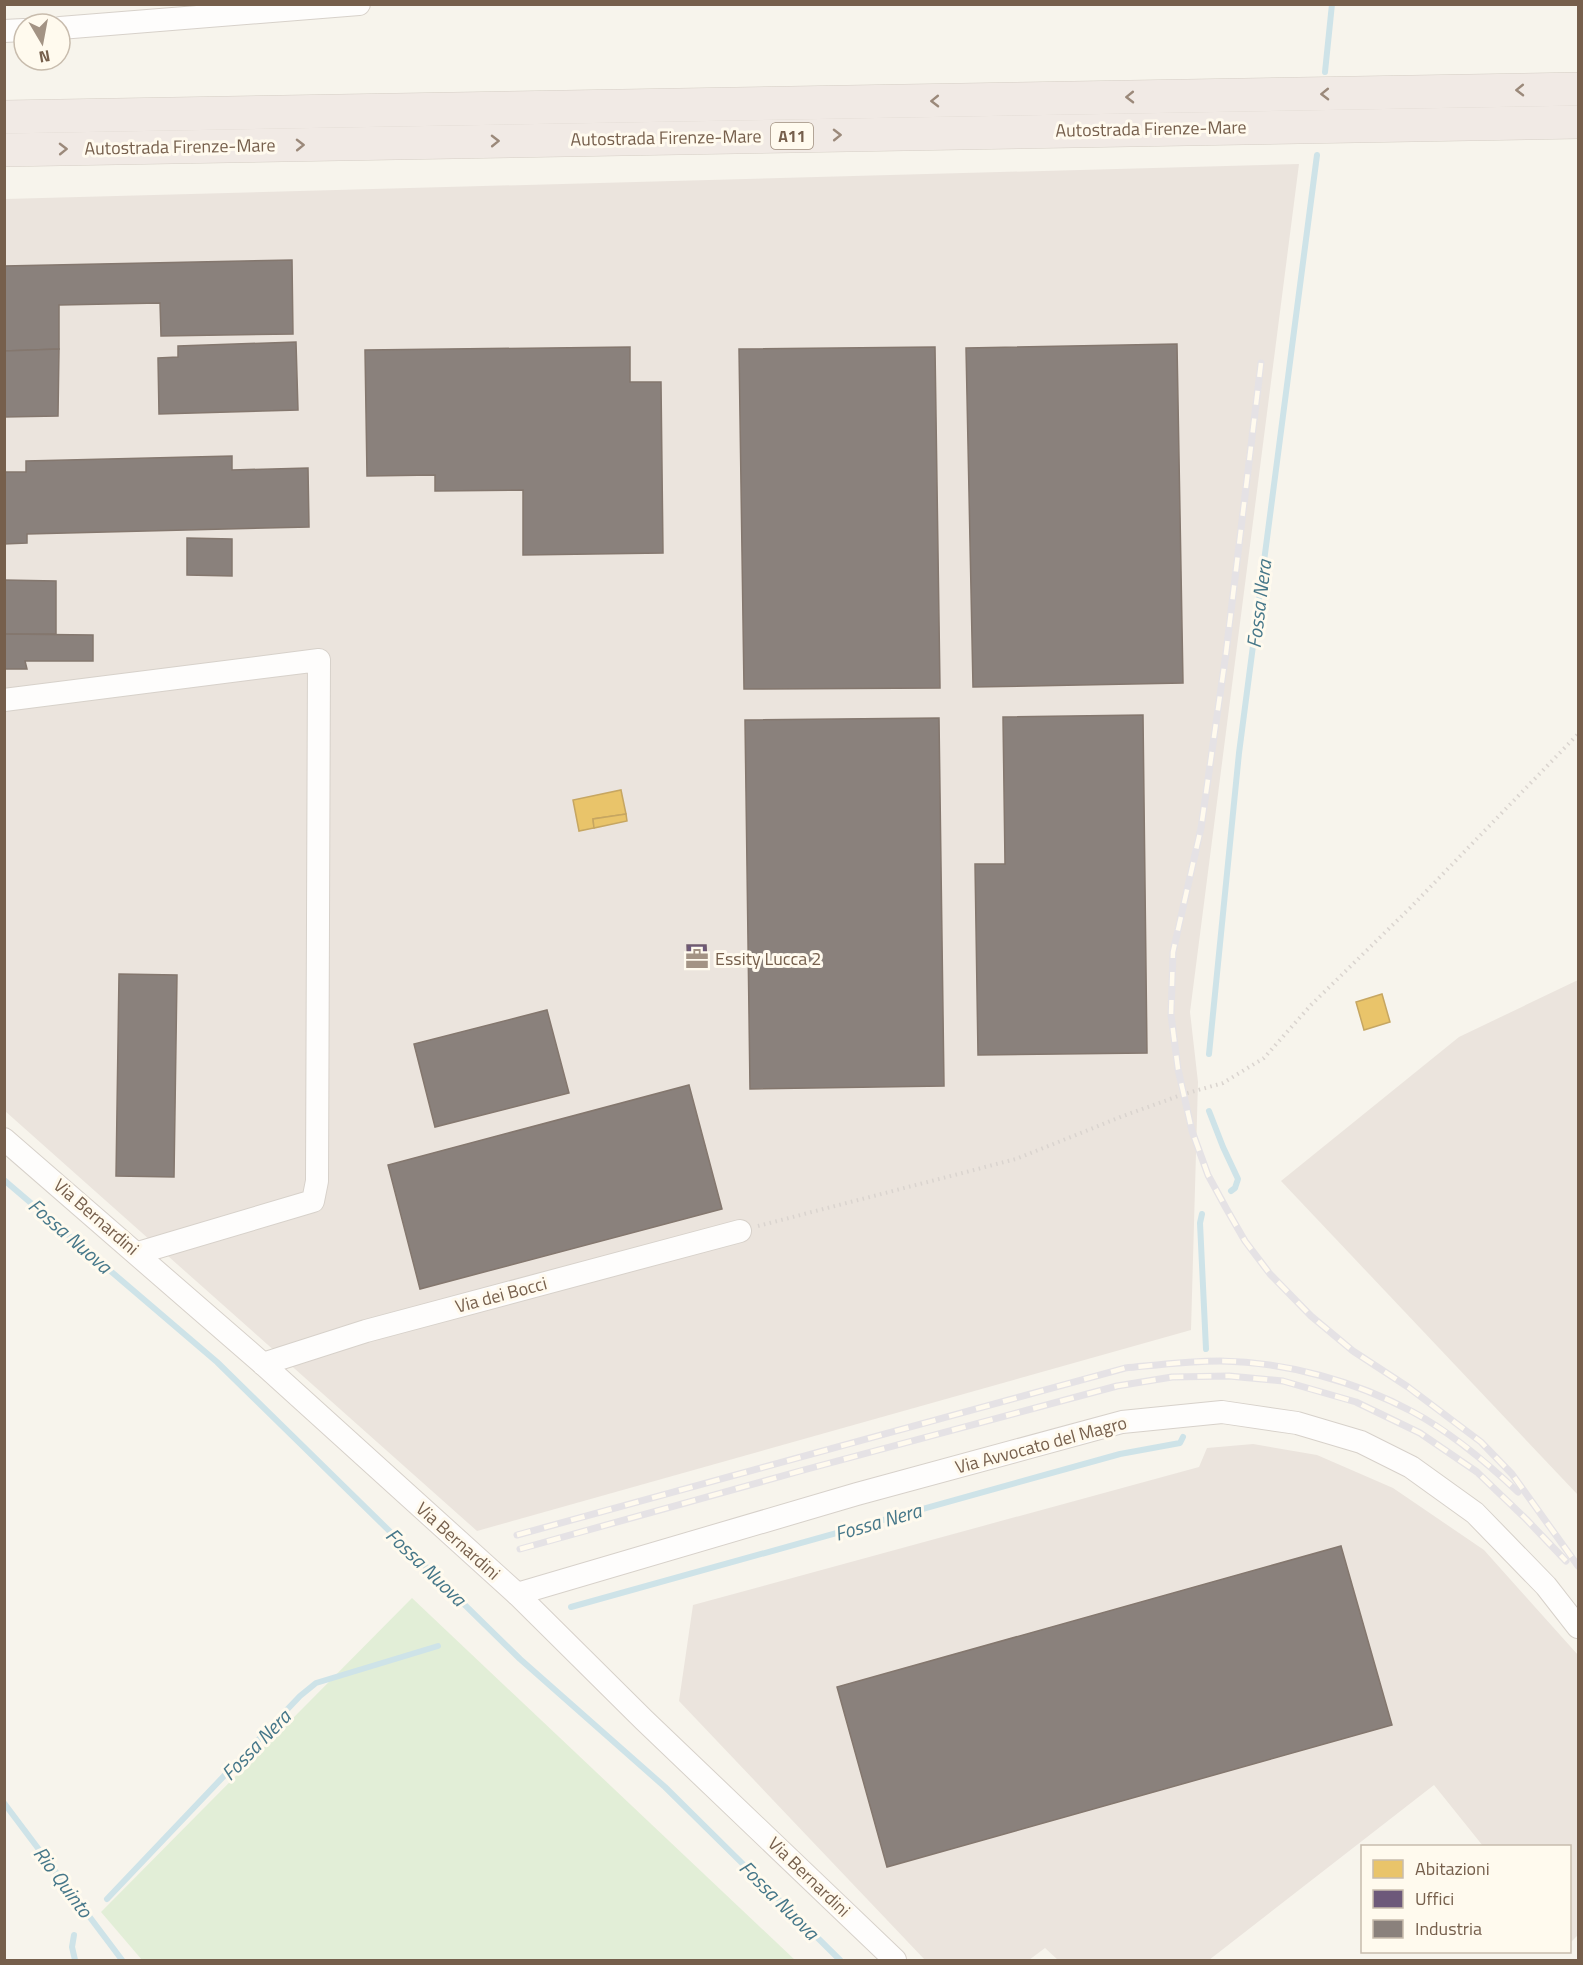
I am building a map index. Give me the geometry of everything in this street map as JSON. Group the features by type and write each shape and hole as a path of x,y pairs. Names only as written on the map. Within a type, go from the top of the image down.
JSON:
{"highway":[{"name":"Autostrada Firenze-Mare","path":"4,117 1578,89"},
{"name":"Autostrada Firenze-Mare","path":"4,150 1578,122"}],"street":[{"path":"72,27 359,4"},
{"path":"4,700 319,660 317,1181 313,1201 138,1253"},
{"name":"Via Bernardini","path":"4,1139 138,1253 517,1594 644,1720 895,1960"},
{"name":"Via dei Bocci","path":"263,1364 366,1331 740,1231"},
{"name":"Via Avvocato del Magro","path":"517,1594 857,1494 1122,1422 1222,1412 1298,1423 1361,1442 1411,1467 1475,1513 1546,1586 1578,1627"}],"path":[{"path":"740,1231 1016,1159 1123,1116 1223,1083 1264,1058 1311,1005 1411,907 1578,734"}],"shaded area":[{"path":"1299,164 1190,1012 1198,1082 1191,1330 477,1531 5,1111 5,199"},
{"path":"1578,980 1578,1495 1281,1181 1459,1037"},
{"path":"1253,1444 1317,1455 1393,1488 1484,1550 1578,1655 1578,1935 1571,1942 1571,1845 1482,1845 1434,1785 1209,1960 1058,1960 1045,1948 1029,1960 925,1960 679,1701 693,1605 1199,1467 1207,1448"}],"green space":[{"path":"412,1598 795,1960 142,1960 101,1912"}],"building: Abitazioni":[{"path":"621,790 626,814 593,819 594,828 579,831 573,800"},
{"path":"626,814 627,821 594,828 593,819"},
{"path":"1382,994 1390,1022 1364,1030 1356,1002"}],"building: Uffici":[{"path":"687,945 706,945 707,969 688,969"}],"building: Industria":[{"path":"292,260 293,334 161,336 160,303 59,305 59,349 4,351 4,266"},
{"path":"296,342 298,410 159,414 158,358 178,357 178,346"},
{"path":"1177,344 1183,683 973,687 966,348"},
{"path":"630,347 630,382 661,382 663,553 523,555 523,490 435,491 435,475 367,476 365,350"},
{"path":"935,347 940,688 744,689 739,349"},
{"path":"59,349 58,416 4,417 4,351"},
{"path":"232,456 232,470 308,468 309,527 27,534 27,543 4,544 4,472 26,472 26,461"},
{"path":"187,538 232,539 232,576 187,575"},
{"path":"4,580 56,581 56,634 4,634"},
{"path":"4,634 93,635 93,661 25,661 27,669 4,669"},
{"path":"1143,715 1147,1053 978,1055 975,864 1005,864 1003,717"},
{"path":"939,718 944,1086 750,1089 745,720"},
{"path":"119,974 177,975 174,1177 116,1176"},
{"path":"547,1010 569,1093 435,1127 414,1044"},
{"path":"689,1085 722,1209 420,1289 388,1165"},
{"path":"1341,1546 1392,1725 887,1867 837,1687"}],"waterway":[{"name":"Fossa Nera","path":"1325,72 1332,4"},
{"name":"Fossa Nera","path":"1209,1054 1239,753 1317,155"},
{"name":"Fossa Nera","path":"1209,1111 1238,1179 1235,1188 1231,1191"},
{"name":"Fossa Nuova","path":"4,1180 217,1362 520,1659 665,1787 840,1960"},
{"name":"Fossa Nera","path":"1202,1214 1200,1223 1206,1349"},
{"name":"Fossa Nera","path":"571,1607 1120,1454 1180,1443 1183,1437"},
{"name":"Fossa Nera","path":"107,1899 300,1696 316,1683 438,1646"},
{"name":"Rio Quinto","path":"4,1803 122,1960"},
{"name":"Fossa Nera","path":"74,1935 72,1947 75,1960"}],"railway":[{"path":"1261,363 1226,653 1201,828 1173,952 1171,1015 1178,1069 1192,1131 1208,1175 1245,1241 1270,1274 1311,1316 1353,1351 1408,1387 1481,1442 1512,1474 1578,1566"},
{"path":"517,1535 1125,1368 1220,1361 1295,1369 1320,1375 1391,1401 1455,1439 1518,1492"},
{"path":"520,1549 1117,1386 1172,1377 1229,1376 1283,1381 1356,1402 1420,1433 1477,1472 1566,1561"}],"place":[{"name":"Essity Lucca 2","path":"697,959"}]}
